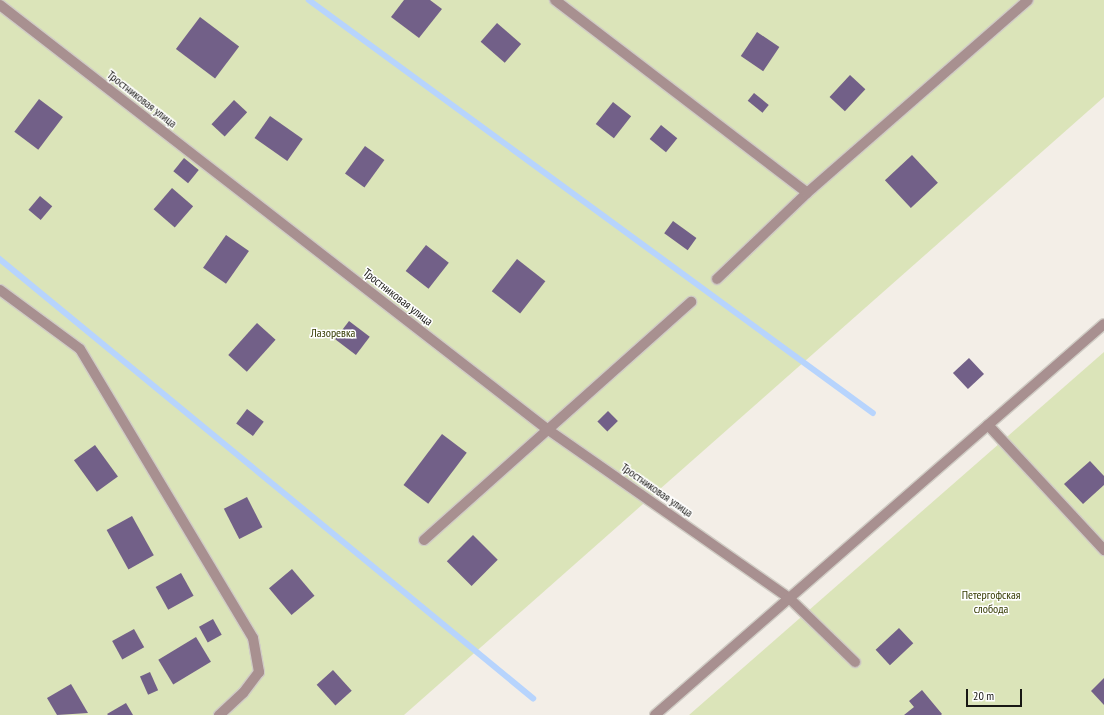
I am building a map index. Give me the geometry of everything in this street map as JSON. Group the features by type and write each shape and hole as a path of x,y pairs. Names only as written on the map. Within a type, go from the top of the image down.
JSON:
{"street":[{"path":"0,4 4,0"},
{"path":"555,0 807,193"},
{"path":"717,279 807,193 1028,0"},
{"name":"Тростниковая улица","path":"0,4 547,429 789,598 855,662"},
{"path":"0,290 80,349 253,638 259,672 243,693 219,715"},
{"path":"424,540 691,302"},
{"path":"655,715 1104,324"},
{"path":"988,425 1104,550"}],"green space":[{"name":"Лазоревка","path":"0,0 1104,0 1104,97 404,715 0,715"},
{"name":"Петергофская слобода","path":"1104,352 1104,715 689,715"}],"building":[{"path":"404,0 430,0 442,9 419,38 391,17"},
{"path":"200,17 239,46 215,78 176,49"},
{"path":"497,23 521,44 505,63 481,42"},
{"path":"757,32 779,47 763,71 741,56"},
{"path":"850,75 865,89 845,111 830,97"},
{"path":"754,93 769,105 762,113 748,101"},
{"path":"39,99 63,117 38,150 14,132"},
{"path":"234,100 247,112 225,136 211,124"},
{"path":"613,102 631,116 614,138 596,124"},
{"path":"270,116 303,139 287,161 255,138"},
{"path":"661,125 677,138 666,152 650,139"},
{"path":"365,146 384,160 364,188 345,174"},
{"path":"912,155 938,183 911,208 885,180"},
{"path":"184,158 199,170 188,183 173,171"},
{"path":"172,188 193,206 175,228 154,209"},
{"path":"40,196 52,206 41,220 28,210"},
{"path":"673,221 696,238 688,250 664,233"},
{"path":"226,235 249,251 226,284 203,268"},
{"path":"426,245 449,263 429,289 406,271"},
{"path":"517,259 545,281 520,313 492,291"},
{"path":"349,321 370,337 356,355 335,339"},
{"path":"257,323 276,340 247,372 228,355"},
{"path":"969,358 984,374 968,389 953,373"},
{"path":"247,409 264,422 253,436 236,423"},
{"path":"608,411 618,421 607,432 597,422"},
{"path":"442,434 467,453 428,504 403,485"},
{"path":"95,445 118,477 97,492 74,460"},
{"path":"1090,461 1104,476 1104,485 1083,504 1064,484"},
{"path":"247,497 262,527 239,539 224,509"},
{"path":"132,516 154,555 128,569 107,530"},
{"path":"473,535 498,560 472,586 447,561"},
{"path":"292,569 314,596 292,615 269,588"},
{"path":"181,573 194,596 168,610 156,587"},
{"path":"213,619 222,635 208,643 199,627"},
{"path":"899,628 913,643 890,665 876,650"},
{"path":"134,629 144,647 122,659 112,641"},
{"path":"196,637 211,662 173,685 158,660"},
{"path":"333,670 352,691 335,706 317,685"},
{"path":"150,672 158,690 148,695 140,676"},
{"path":"1104,678 1104,705 1091,691"},
{"path":"71,684 88,713 57,715 47,698"},
{"path":"922,690 942,714 941,715 904,715 914,707 909,701"},
{"path":"126,703 133,715 107,714"}],"waterway":[{"path":"309,0 873,413"},
{"path":"0,259 533,698"}]}
